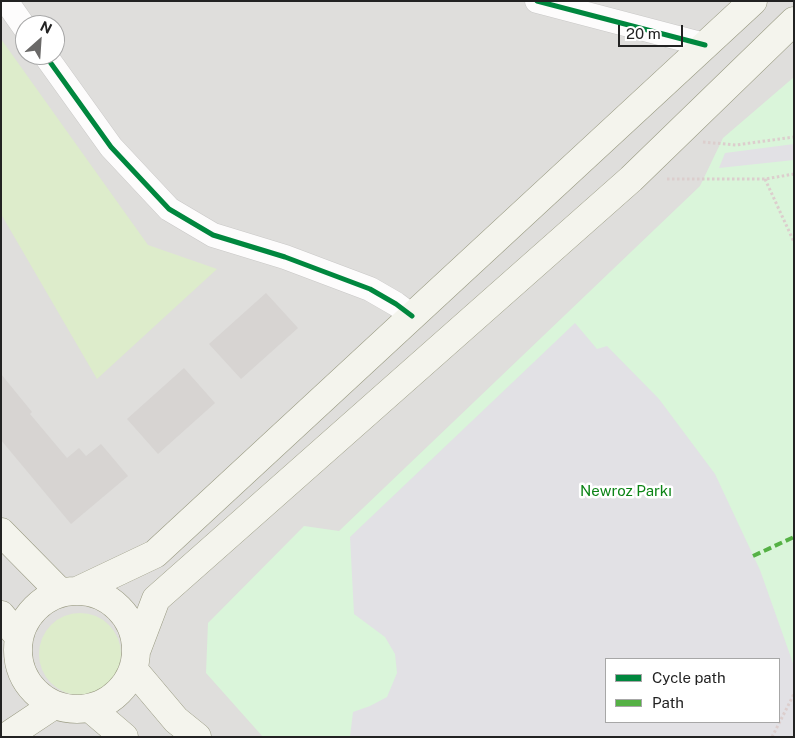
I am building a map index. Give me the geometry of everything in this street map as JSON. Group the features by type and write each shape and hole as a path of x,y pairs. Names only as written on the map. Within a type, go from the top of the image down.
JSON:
{"main road":[{"path":"1,677 19,644 25,622 34,609 46,600 69,592 155,554 752,1"},
{"path":"1,615 19,644 20,668 28,684 40,696 54,705 70,709 90,708 109,701 124,687 156,599 632,179 794,21"},
{"path":"1,532 69,592 99,596 118,608 128,620 134,634 135,659 176,720 197,737"},
{"path":"6,737 54,705"},
{"path":"90,708 124,737"}],"street":[{"path":"6,1 16,15"},
{"path":"537,1 705,45"},
{"path":"52,65 111,147 169,209 213,235 285,257 370,290 412,316"}],"path":[{"path":"673,140 736,144 794,137"},
{"path":"632,179 764,179 794,174"},
{"path":"764,179 794,242"},
{"path":"780,721 794,694"},
{"path":"772,737 779,723"}],"shaded area":[{"path":"1,1 794,1 794,737 1,737"},
{"path":"794,144 794,160 719,168 725,153"},
{"path":"575,323 597,349 607,346 659,399 715,474 760,570 794,666 794,737 350,737 353,712 387,697 397,673 395,654 385,637 354,614 350,537"}],"green space":[{"path":"1,39 15,59 15,65 20,65 148,245 217,269 97,379 1,214"},
{"name":"Newroz Parkı","path":"794,77 794,737 263,737 206,673 208,623 304,526 339,531 700,186 723,138"},
{"path":"72,613 88,613 103,620 114,631 121,646 118,670 109,683 88,695 72,695 57,688 46,677 39,662 39,646 46,631 57,620"}],"building":[{"path":"266,293 298,328 241,379 209,344"},
{"path":"184,368 215,403 158,454 127,419"},
{"path":"1,374 32,412 30,414 67,458 79,448 86,456 101,444 128,476 71,524 1,440"}],"marked path":[{"path":"753,556 794,537"}],"cycle path":[{"path":"537,1 705,45"},
{"path":"52,65 111,147 169,209 213,235 285,257 370,289 412,316"}]}
